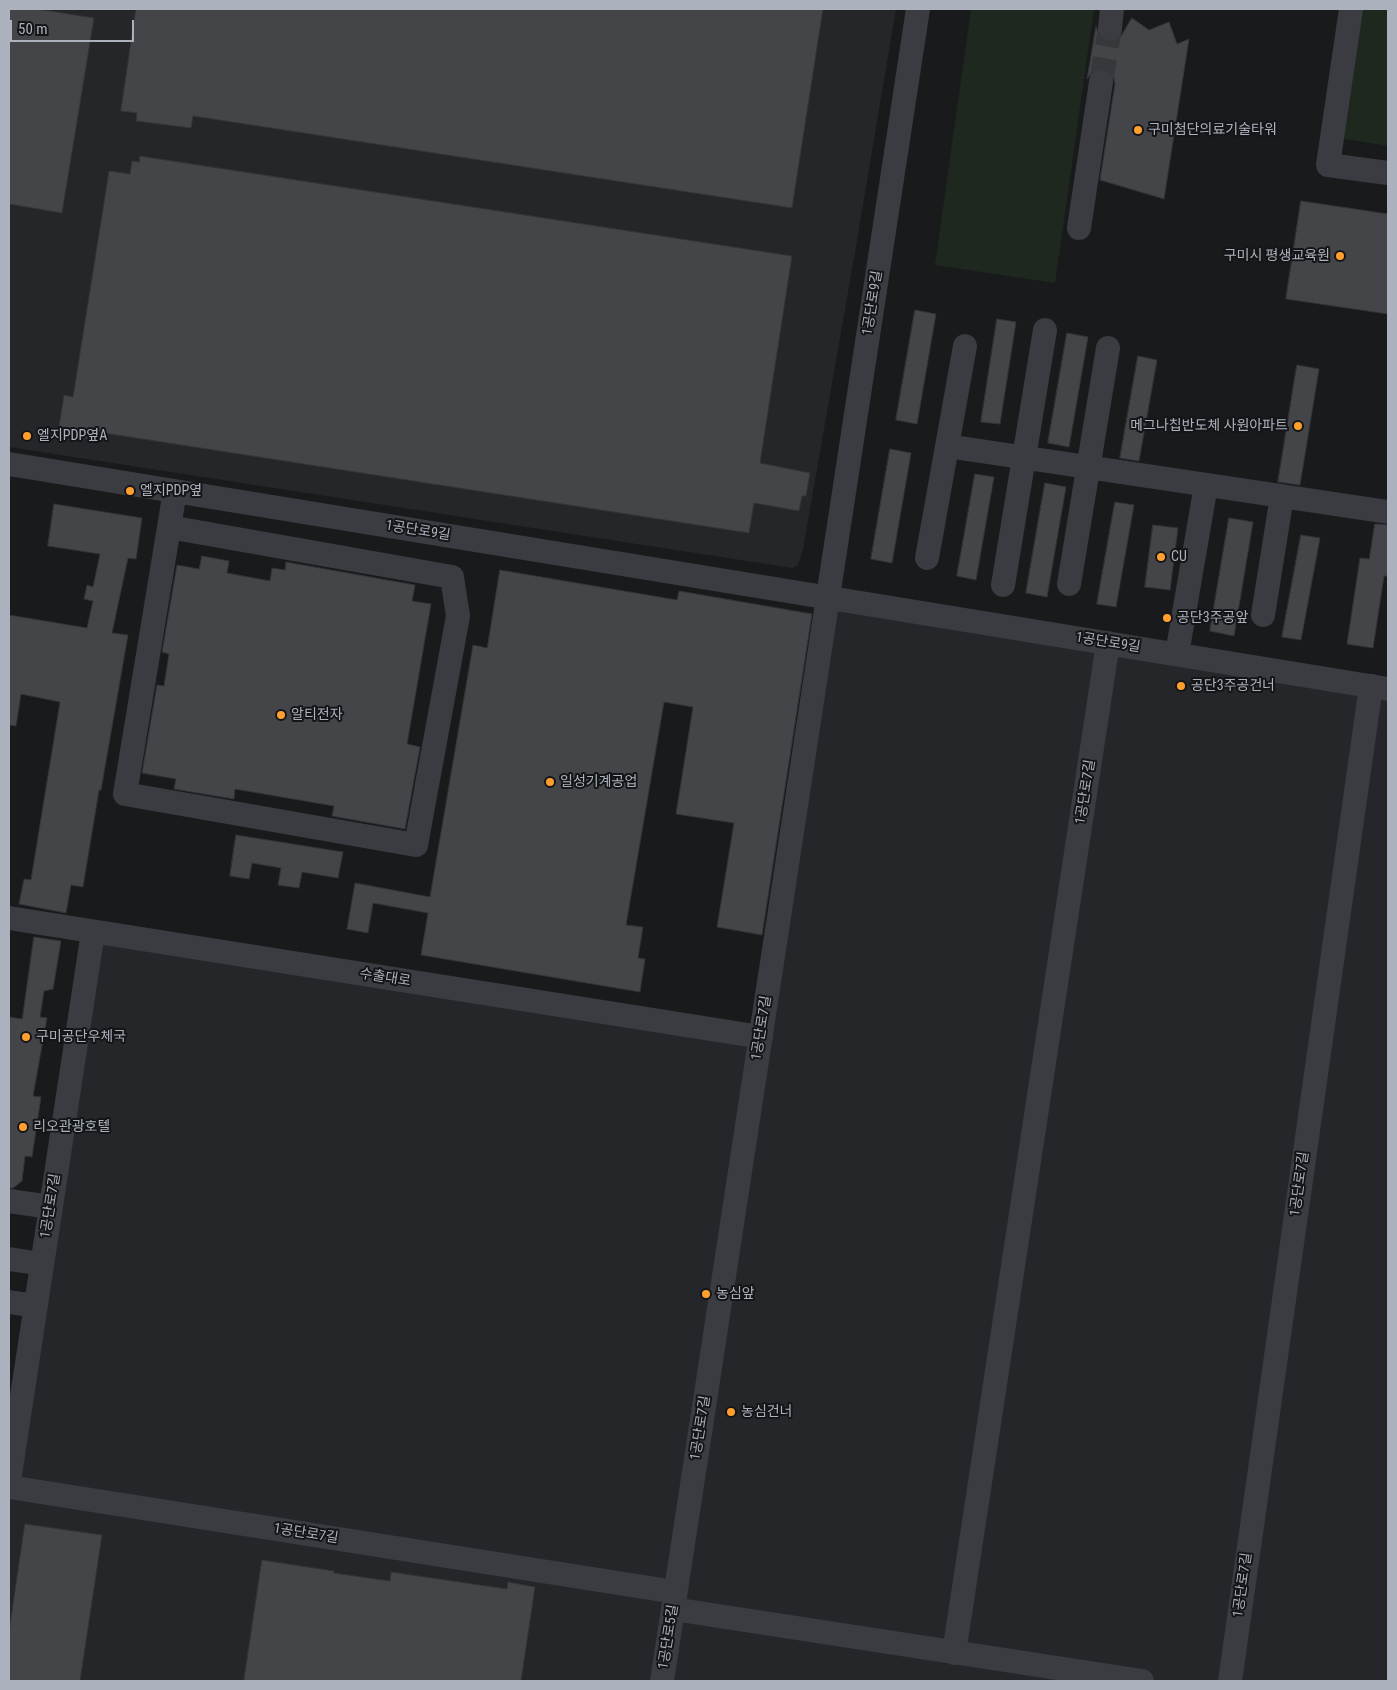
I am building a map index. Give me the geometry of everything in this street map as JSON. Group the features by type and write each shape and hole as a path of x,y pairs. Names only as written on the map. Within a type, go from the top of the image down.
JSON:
{"street":[{"name":"1공단로9길","path":"828,598 918,9"},
{"path":"1351,9 1328,165 1388,173"},
{"path":"1080,228 1101,82"},
{"path":"1003,585 1045,330"},
{"path":"927,558 965,346"},
{"path":"1069,584 1108,348"},
{"path":"947,446 1388,512"},
{"name":"1공단로9길","path":"9,464 1379,688"},
{"path":"1177,654 1206,484"},
{"path":"169,527 452,577 458,616 416,845 124,794 175,491"},
{"path":"1263,615 1282,496"},
{"name":"1공단로7길","path":"674,1601 828,598"},
{"name":"1공단로7길","path":"954,1653 1108,643"},
{"name":"1공단로7길","path":"1230,1681 1379,688"},
{"name":"수출대로","path":"9,918 761,1037"},
{"name":"1공단로7길","path":"9,1481 93,932"},
{"path":"9,1201 51,1207"},
{"path":"9,1259 42,1264"},
{"path":"9,1302 36,1306"},
{"name":"1공단로7길","path":"9,1487 674,1601 954,1653 1142,1681"},
{"name":"1공단로5길","path":"662,1681 674,1601"}],"shaded area":[{"path":"9,9 896,9 803,549 798,565 792,568 9,447"},
{"path":"828,598 1388,689 1388,1681 9,1681 9,1481 93,932 761,1037"}],"green space":[{"path":"971,9 1094,9 1055,283 935,265"},
{"path":"1360,9 1388,9 1388,146 1339,138"}],"building":[{"path":"9,9 37,9 94,18 62,213 9,204"},
{"path":"136,9 823,9 792,208 193,116 191,128 136,121 137,113 121,111"},
{"name":"구미첨단의료기술타워","path":"1132,18 1149,30 1169,22 1177,44 1189,39 1164,199 1100,180 1115,84 1114,77 1104,69 1096,69 1087,79 1096,26 1098,34 1102,39 1108,42 1115,41 1121,36"},
{"path":"140,156 792,256 760,463 810,473 806,496 802,496 799,511 754,503 749,533 91,431 90,439 58,434 64,395 73,397 109,171 130,174 132,161 139,162"},
{"name":"구미시 평생교육원","path":"1301,201 1388,214 1388,314 1286,299"},
{"path":"915,310 936,314 917,424 896,420"},
{"path":"997,319 1016,322 1000,424 981,422"},
{"path":"1067,333 1088,337 1069,447 1048,443"},
{"path":"1138,356 1157,360 1139,461 1120,458"},
{"name":"메그나칩반도체 사원아파트","path":"1297,365 1319,369 1300,485 1278,482"},
{"path":"890,449 911,453 892,563 871,559"},
{"path":"975,474 994,477 976,580 957,576"},
{"path":"1045,483 1066,487 1047,597 1026,593"},
{"path":"1115,502 1134,505 1116,607 1097,604"},
{"path":"54,504 142,518 136,559 128,558 112,633 128,635 83,887 71,885 66,913 19,904 24,879 31,880 60,702 21,694 16,726 9,725 9,615 87,628 93,601 84,599 87,585 93,587 100,554 48,546"},
{"path":"1229,518 1253,522 1234,636 1210,631"},
{"path":"1375,524 1388,525 1388,576 1384,576 1373,648 1347,644 1360,558 1369,559"},
{"name":"CU","path":"1153,525 1178,528 1170,590 1145,587"},
{"path":"1301,535 1320,538 1301,640 1282,637"},
{"name":"알티전자","path":"202,556 229,561 227,573 270,581 272,568 285,570 286,562 415,585 412,601 431,604 407,744 420,747 405,829 332,816 334,806 235,789 234,799 174,789 176,779 142,773 157,685 164,686 169,654 162,652 177,565 199,569"},
{"name":"일성기계공업","path":"500,570 677,600 679,591 812,614 762,935 717,927 734,823 676,814 693,707 664,702 626,925 643,927 638,958 645,959 640,992 421,955 428,913 373,903 368,933 347,929 355,883 430,897 473,645 487,648"},
{"path":"236,835 343,852 338,878 302,872 299,888 278,885 281,868 252,863 249,879 230,876"},
{"path":"34,937 61,941 53,989 44,991 40,1017 47,1018 33,1096 41,1097 32,1157 25,1156 22,1181 13,1188 9,1188 9,1017 22,1019"},
{"path":"25,1524 102,1535 80,1681 9,1681 9,1632"},
{"path":"262,1560 390,1581 391,1572 507,1589 508,1582 535,1587 521,1681 244,1681"}],"tunnel":[{"path":"1101,82 1110,28"}],"place":[{"name":"구미첨단의료기술타워","path":"1138,130"},
{"name":"구미시 평생교육원","path":"1340,256"},
{"name":"메그나칩반도체 사원아파트","path":"1298,426"},
{"name":"엘지PDP옆A","path":"27,436"},
{"name":"엘지PDP옆","path":"130,491"},
{"name":"CU","path":"1161,557"},
{"name":"공단3주공앞","path":"1167,618"},
{"name":"공단3주공건너","path":"1181,686"},
{"name":"알티전자","path":"281,715"},
{"name":"일성기계공업","path":"550,782"},
{"name":"구미공단우체국","path":"26,1037"},
{"name":"리오관광호텔","path":"23,1127"},
{"name":"농심앞","path":"706,1294"},
{"name":"농심건너","path":"731,1412"}]}
